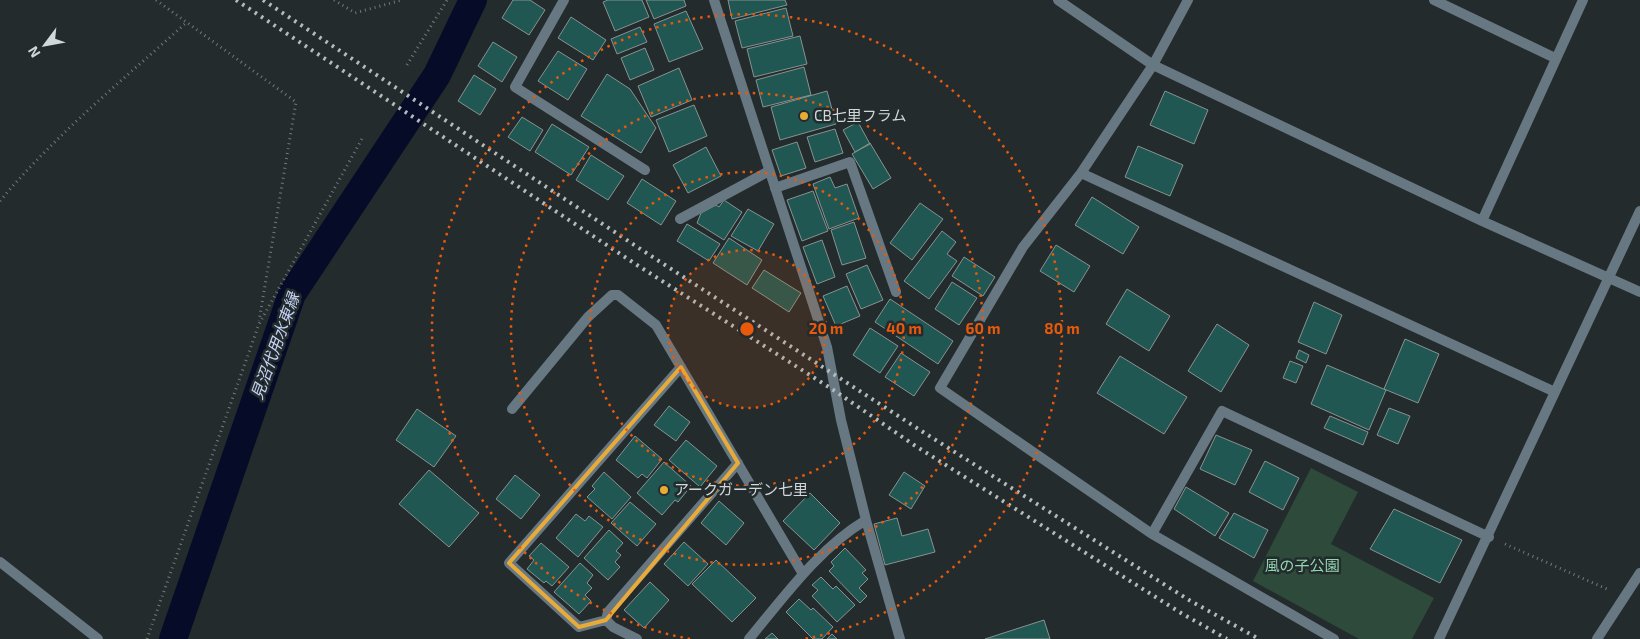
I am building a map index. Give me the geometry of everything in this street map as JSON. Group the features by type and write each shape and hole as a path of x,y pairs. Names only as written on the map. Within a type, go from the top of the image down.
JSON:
{"street":[{"path":"564,0 515,88 645,170"},
{"path":"714,0 827,347 841,420 866,520 900,639"},
{"path":"1058,0 1153,65 1482,221 1640,292"},
{"path":"1188,0 1153,65 1081,173 1023,247 940,388 1152,534 1334,639"},
{"path":"1434,0 1555,58"},
{"path":"1482,221 1583,0"},
{"path":"775,188 850,162 896,292"},
{"path":"680,219 770,171"},
{"path":"1081,173 1555,392"},
{"path":"1439,639 1489,537 1640,211"},
{"path":"512,409 588,317 612,295 618,295 656,325 804,574"},
{"path":"606,620 579,627 509,563 681,367"},
{"path":"1152,534 1222,411 1489,537"},
{"path":"606,620 608,612 738,463"},
{"path":"749,639 804,574 854,527 866,520"},
{"path":"0,562 98,639"},
{"path":"1597,639 1640,573"},
{"path":"606,620 613,627 637,639"}],"path":[{"path":"156,0 296,102 259,324"},
{"path":"334,0 355,13 402,0"},
{"path":"407,64 447,0"},
{"path":"0,201 16,181 102,98 187,22"},
{"path":"147,639 259,324 363,137"},
{"path":"1489,537 1626,597"}],"highlighted area":[{"path":"681,367 738,463 606,620 579,627 509,563"}],"green space":[{"name":"風の子公園","path":"1311,468 1358,492 1331,544 1434,598 1412,639 1359,639 1253,581"}],"building":[{"path":"513,0 530,0 545,10 529,35 502,18"},
{"path":"608,0 642,0 649,17 615,31 603,2"},
{"path":"646,0 684,0 686,6 654,19"},
{"path":"728,0 785,0 787,5 732,19"},
{"path":"786,8 793,36 742,48 735,21"},
{"path":"686,11 703,49 669,62 654,24"},
{"path":"571,17 606,40 593,60 558,38"},
{"path":"640,27 647,42 617,54 611,39"},
{"path":"800,36 807,64 754,77 747,49"},
{"path":"493,42 517,57 502,82 478,66"},
{"path":"645,48 654,70 630,80 621,58"},
{"path":"558,51 587,69 568,100 538,81"},
{"path":"804,67 811,95 763,107 756,80"},
{"path":"679,68 692,100 651,117 638,86"},
{"path":"607,74 630,89 656,128 641,153 581,116"},
{"path":"474,75 496,89 480,115 458,101"},
{"name":"CB七里フラム","path":"827,91 836,124 780,140 771,107"},
{"path":"1165,91 1208,110 1194,144 1150,125"},
{"path":"694,105 707,136 669,152 656,120"},
{"path":"522,117 543,130 530,151 508,137"},
{"path":"858,122 870,144 855,152 843,130"},
{"path":"552,124 589,147 571,175 535,152"},
{"path":"835,129 843,153 815,162 807,137"},
{"path":"797,142 806,168 781,176 772,150"},
{"path":"870,143 891,178 873,189 852,154"},
{"path":"1138,146 1183,165 1170,196 1125,177"},
{"path":"706,147 721,176 688,193 673,165"},
{"path":"591,155 624,176 608,200 576,180"},
{"path":"830,177 835,188 847,184 859,218 829,229 813,184"},
{"path":"642,179 676,201 661,225 627,203"},
{"path":"813,191 828,231 802,241 787,200"},
{"path":"1092,197 1139,227 1123,254 1075,225"},
{"path":"724,200 742,212 724,240 697,223 701,213 716,205 719,207"},
{"path":"920,203 943,219 912,260 890,243"},
{"path":"748,209 774,224 758,251 731,236"},
{"path":"854,222 866,258 842,265 831,230"},
{"path":"687,224 720,244 709,261 677,241"},
{"path":"942,231 956,242 947,254 957,261 929,299 904,281"},
{"path":"729,238 762,260 747,285 713,263"},
{"path":"822,240 835,277 817,284 803,247"},
{"path":"1056,245 1090,266 1074,292 1040,271"},
{"path":"964,257 995,277 983,296 952,276"},
{"path":"867,265 883,300 861,309 846,274"},
{"path":"764,270 801,293 789,312 752,288"},
{"path":"952,282 977,298 959,325 935,309"},
{"path":"847,286 860,316 836,326 823,296"},
{"path":"1127,289 1170,316 1149,351 1106,324"},
{"path":"890,299 953,341 938,364 875,322"},
{"path":"1314,302 1342,315 1326,354 1298,342"},
{"path":"1217,324 1249,345 1221,392 1188,371"},
{"path":"870,328 898,346 880,373 853,355"},
{"path":"1405,339 1439,354 1418,403 1384,389"},
{"path":"1299,350 1309,355 1306,363 1296,358"},
{"path":"901,353 930,372 914,396 885,377"},
{"path":"1120,356 1187,397 1164,434 1097,393"},
{"path":"1290,361 1303,366 1296,383 1283,378"},
{"path":"1327,365 1386,390 1369,430 1311,404"},
{"path":"669,406 690,422 676,441 654,425"},
{"path":"1389,408 1410,416 1398,444 1377,435"},
{"path":"417,409 456,436 434,467 396,440"},
{"path":"1330,416 1368,432 1363,445 1324,428"},
{"path":"1216,435 1252,450 1235,485 1200,469"},
{"path":"635,436 662,459 647,478 642,474 638,478 616,460"},
{"path":"686,440 717,466 700,487 669,460"},
{"path":"1265,461 1299,478 1283,510 1249,492"},
{"name":"アークガーデン七里","path":"664,462 691,486 678,502 675,500 662,515 637,493"},
{"path":"429,470 479,513 449,547 399,504"},
{"path":"604,472 631,497 612,519 587,497 595,489 592,486"},
{"path":"904,472 925,486 911,509 889,495"},
{"path":"515,475 540,495 521,519 496,499"},
{"path":"1186,487 1229,513 1215,536 1174,509"},
{"path":"810,493 840,523 814,550 783,521"},
{"path":"719,501 744,523 726,545 701,523"},
{"path":"630,502 656,524 637,546 611,523"},
{"path":"1394,509 1462,540 1440,583 1370,549"},
{"path":"1234,513 1268,530 1254,558 1219,538"},
{"path":"576,514 585,521 589,516 603,527 578,557 556,538"},
{"path":"897,518 902,536 928,529 935,552 885,565 874,524"},
{"path":"609,530 623,543 616,551 621,555 615,562 620,567 608,580 584,558"},
{"path":"684,542 708,564 688,586 664,564"},
{"path":"541,543 569,567 552,586 546,581 544,583 527,569 534,560 529,556"},
{"path":"845,548 866,570 862,573 868,579 859,588 867,596 860,603 829,571 834,566 831,562"},
{"path":"716,560 756,598 732,622 692,584"},
{"path":"580,563 593,575 587,583 592,588 585,595 591,601 579,614 554,592"},
{"path":"821,577 833,589 836,586 855,605 837,622 812,596 818,590 812,585"},
{"path":"650,582 669,600 644,628 624,610"},
{"path":"799,599 811,610 813,608 833,627 822,639 813,639 786,612"},
{"path":"1044,620 1050,639 985,639"},
{"path":"772,633 778,639 765,639"},
{"path":"832,634 837,639 827,639"}],"waterway":[{"name":"見沼代用水東縁","path":"173,639 292,294 437,75 473,0"}],"railway":[{"path":"236,0 637,265 835,391 914,445 1181,613 1227,639"},
{"path":"263,0 648,254 923,432 1189,600 1259,639"}],"place":[{"name":"CB七里フラム","path":"804,116"},
{"name":"アークガーデン七里","path":"664,490"}]}
